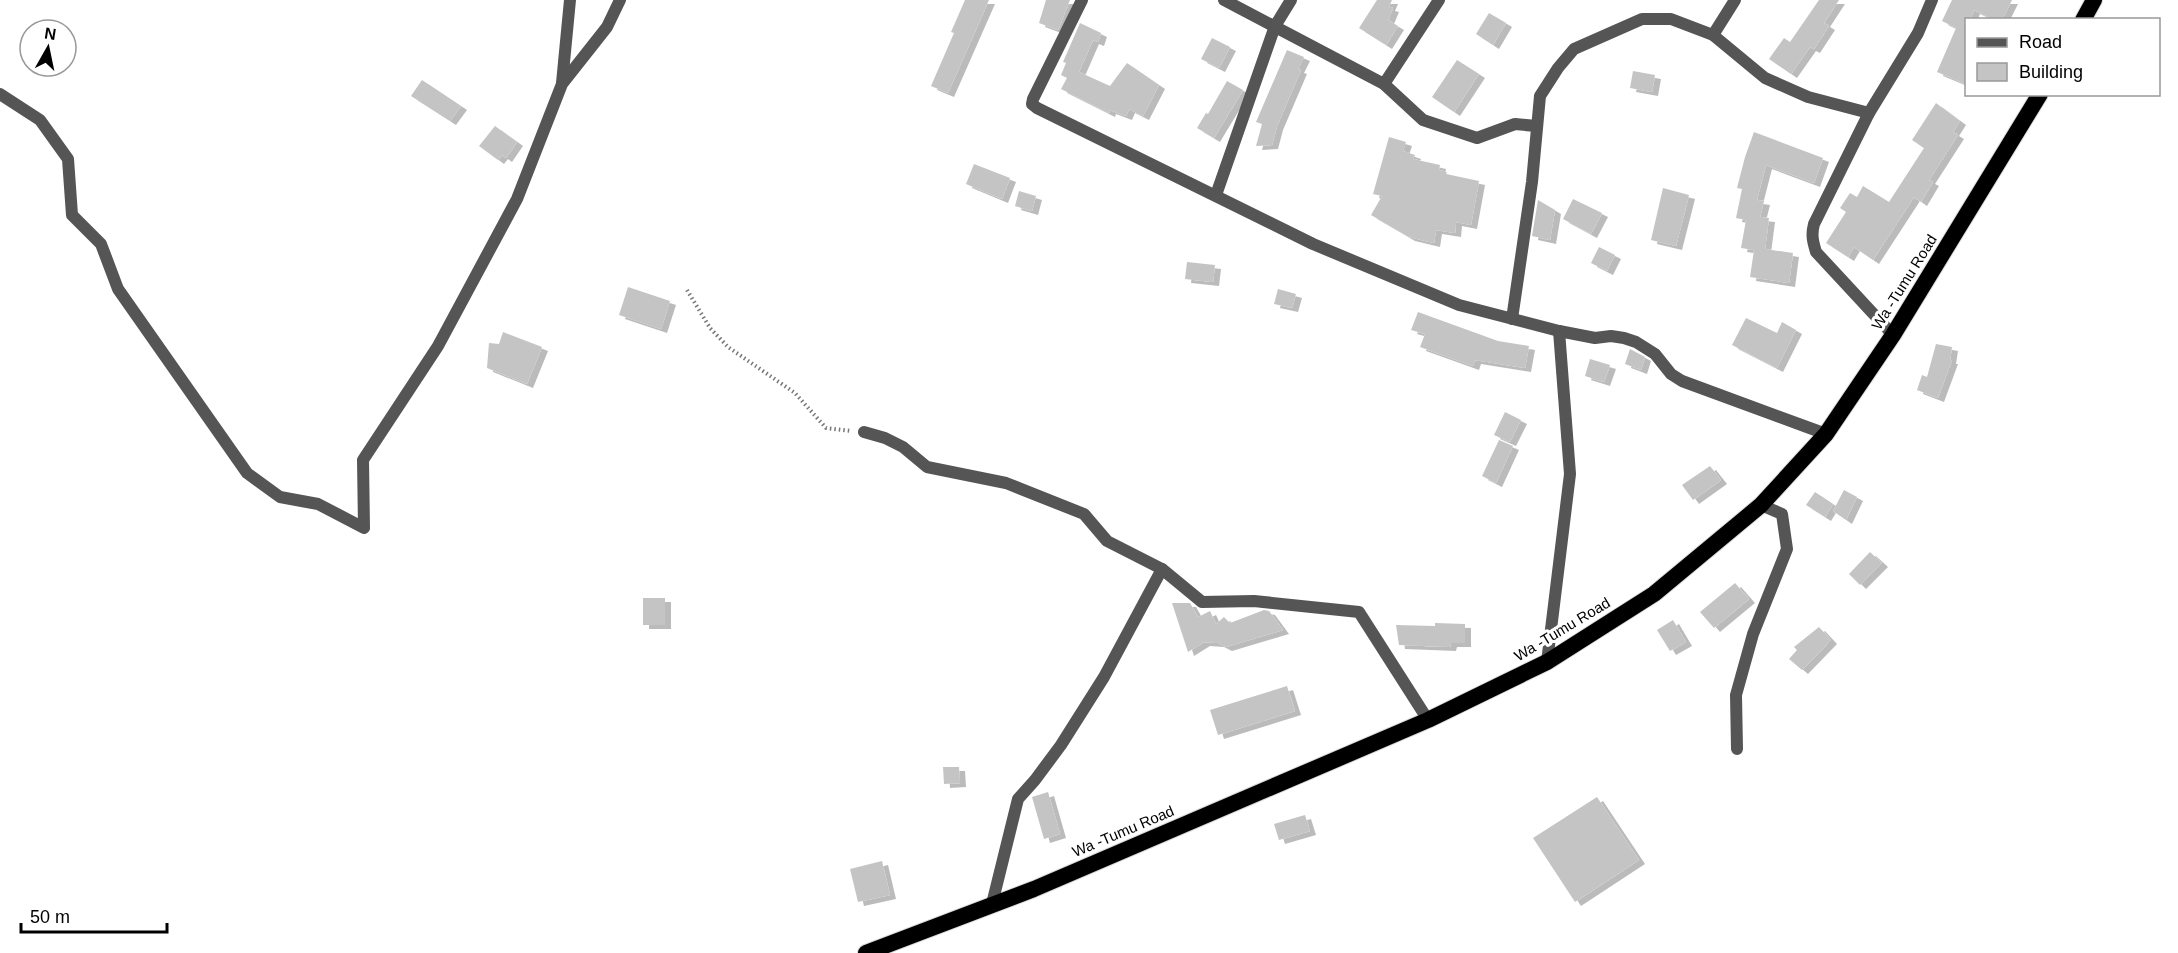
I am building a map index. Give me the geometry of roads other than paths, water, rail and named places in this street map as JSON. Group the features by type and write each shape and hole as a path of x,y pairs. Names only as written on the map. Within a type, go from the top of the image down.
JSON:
{"highway":[{"path":"2084,18 2094,0"},
{"name":"Wa -Tumu Road","path":"866,953 1034,889 1428,720 1547,662 1654,594 1761,505 1826,434 1893,334 2039,96"}],"street":[{"path":"0,94 40,120 68,159 72,215 101,243 118,290 247,473 280,497 318,504 364,528 363,460 438,346 517,199 562,84 570,0"},
{"path":"562,84 607,27 620,0"},
{"path":"1082,0 1032,104 1313,244 1365,266 1459,305 1559,331 1595,338 1611,336 1630,340 1655,354 1671,374 1682,381 1826,434"},
{"path":"1224,0 1384,84 1423,120 1477,138 1515,124 1536,126"},
{"path":"1215,195 1255,88 1275,26 1291,0"},
{"path":"1384,84 1439,0"},
{"path":"1713,35 1735,0"},
{"path":"1893,334 1816,252 1812,241 1814,224 1869,113 1918,33 1932,0"},
{"path":"1512,319 1532,182 1540,96 1558,68 1574,49 1642,19 1671,19 1713,35 1765,78 1808,97 1869,113"},
{"path":"1547,662 1570,474 1559,331"},
{"path":"864,432 885,438 903,447 927,466 1006,483 1084,514 1107,541 1162,569 1202,602 1254,601 1359,612 1428,720"},
{"path":"1737,749 1736,695 1753,634 1787,549 1782,514 1761,505"},
{"path":"992,904 1018,799 1061,745 1104,677 1162,569"}]}
